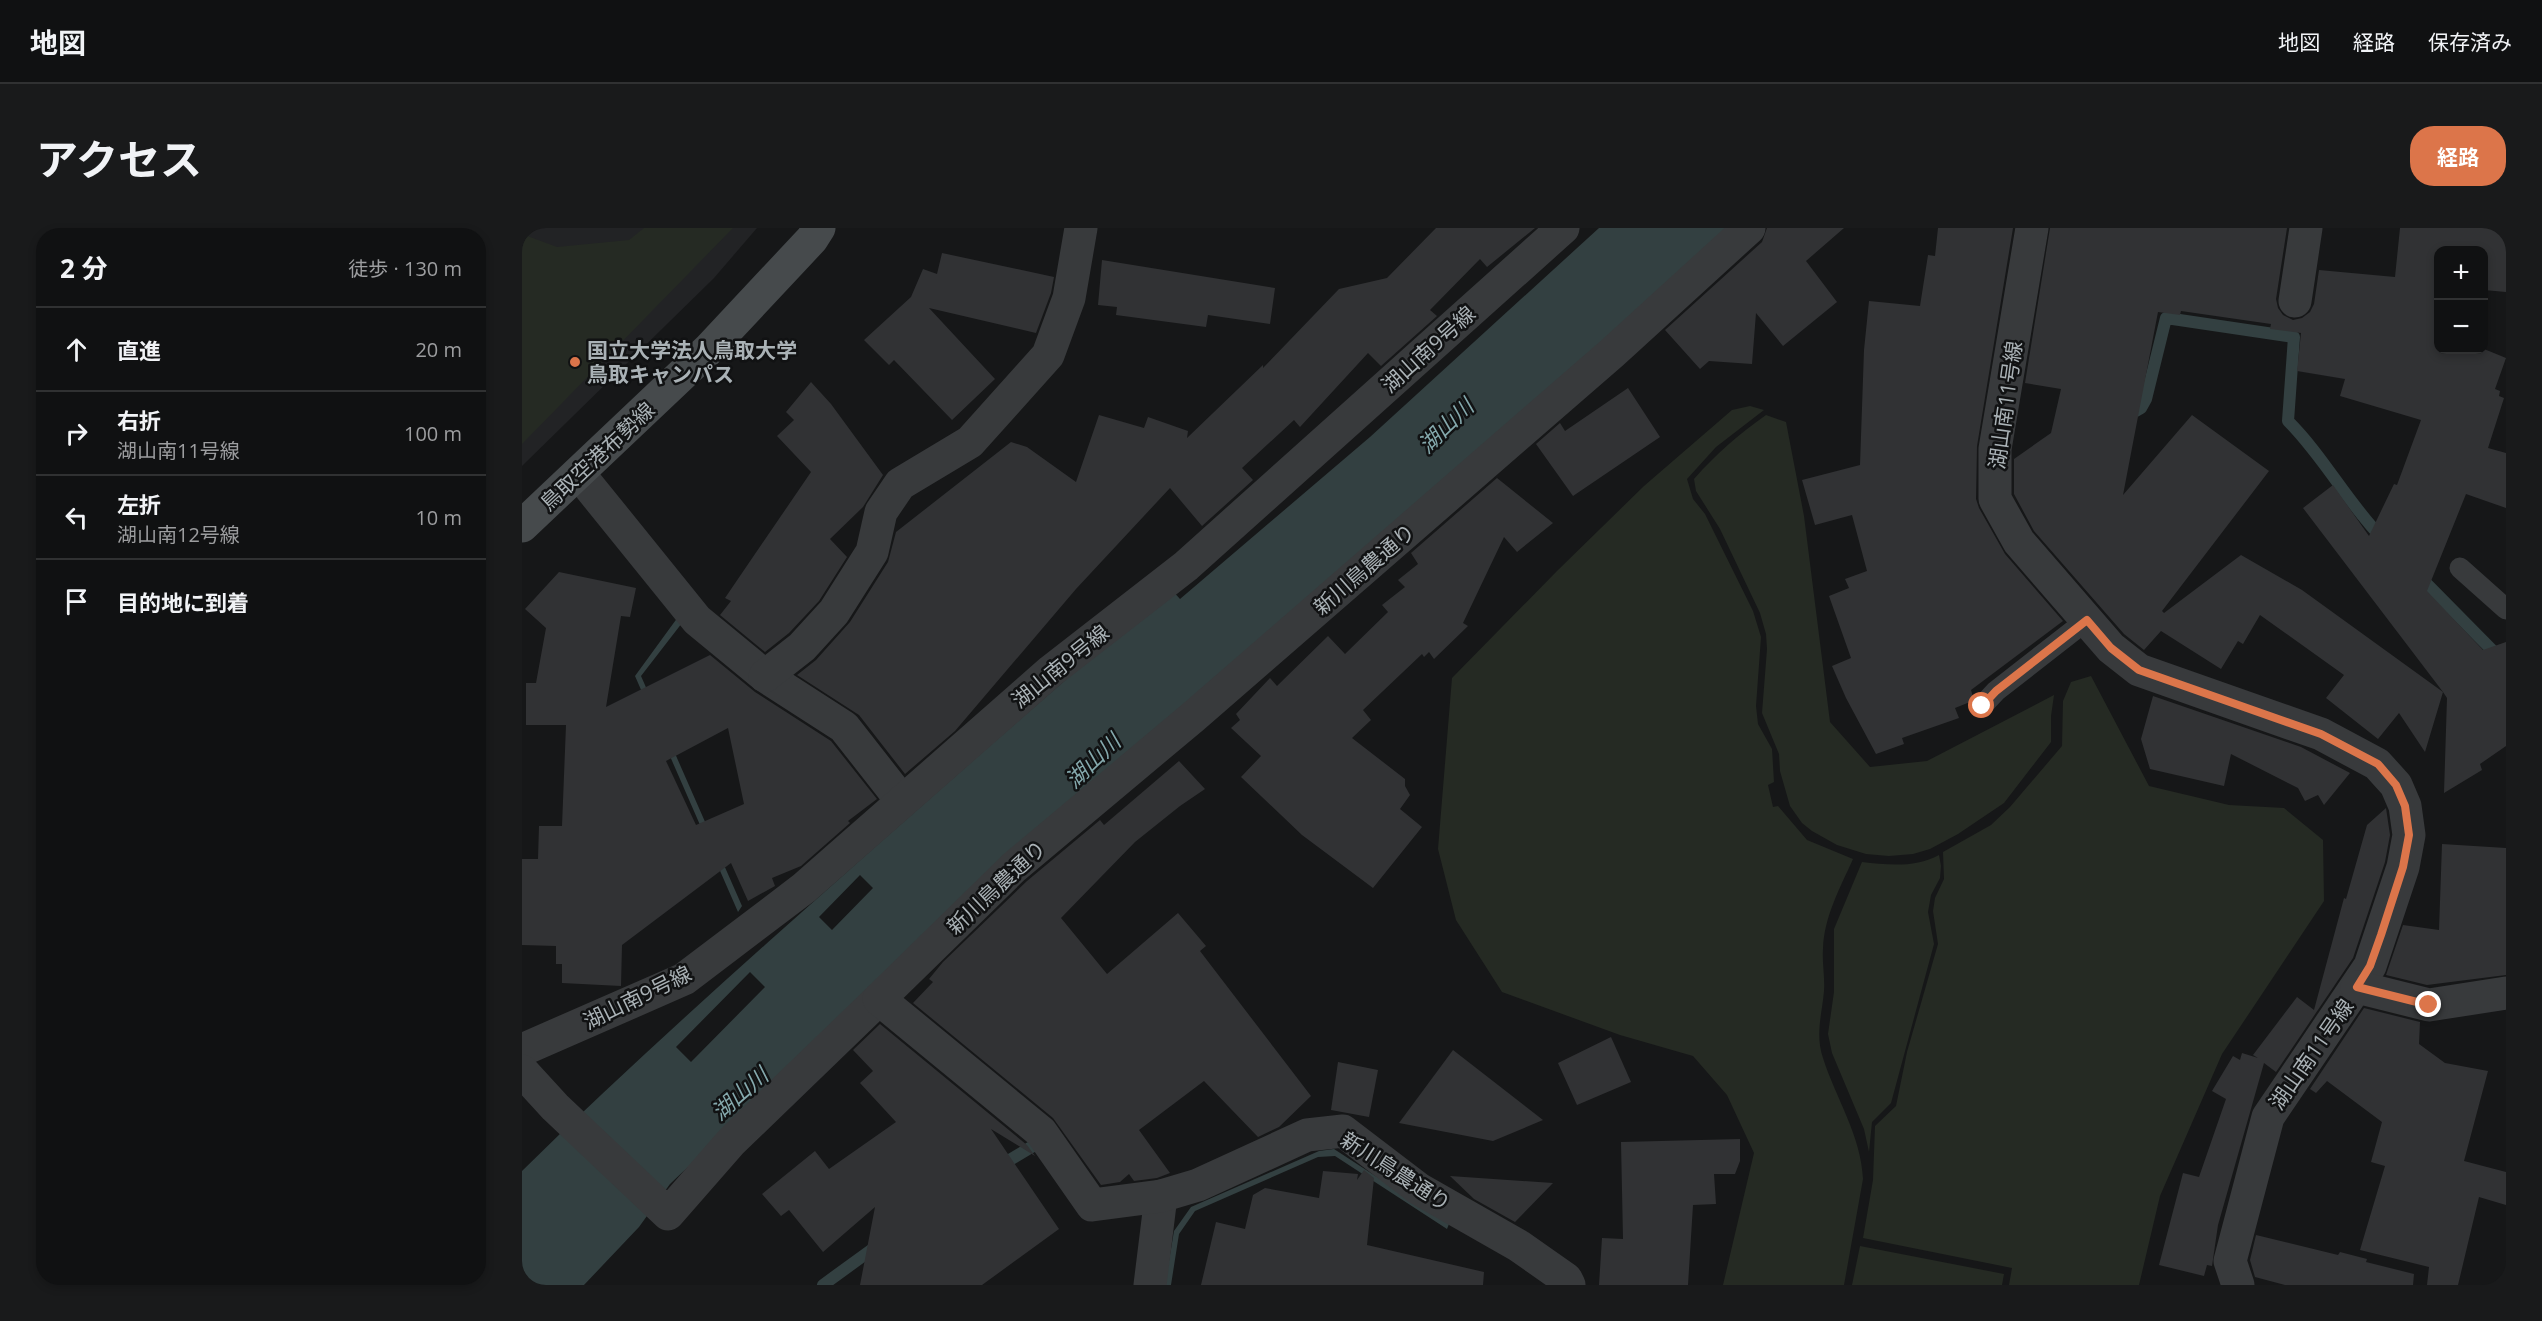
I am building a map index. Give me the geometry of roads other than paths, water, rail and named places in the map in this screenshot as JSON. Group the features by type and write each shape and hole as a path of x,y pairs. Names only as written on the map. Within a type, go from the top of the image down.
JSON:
{"main road":[{"name":"鳥取空港布勢線","path":"522,526 710,349 812,239 819,228"}],"street":[{"path":"765,676 802,647 834,612 873,552 881,512 900,484 970,442 1048,356 1070,298 1081,228"},
{"name":"湖山南9号線","path":"522,1050 684,979 804,888 1052,671 1186,566 1563,228"},
{"name":"新川鳥農通り","path":"1569,1285 1566,1279 1518,1246 1419,1189 1343,1131 1307,1135 1198,1185 1161,1196 1092,1205 1041,1132 879,999 1014,867 1193,717 1559,399 1749,228"},
{"name":"湖山南11号線","path":"2032,228 1995,448 1995,499 2019,542 2111,648 2139,670 2321,734 2378,764 2396,785 2405,806 2409,835 2403,867 2370,966 2268,1117 2230,1261 2238,1285"},
{"path":"2295,301 2306,228"},
{"path":"579,474 697,620 765,676 844,727 902,801"},
{"path":"2357,987 2429,1005 2506,993"},
{"path":"522,1071 555,1107 668,1214 731,1142 879,999"},
{"path":"1150,1285 1161,1196"}],"lane":[{"path":"2460,568 2506,609"},
{"path":"1982,706 1996,691 2087,620"}],"water":[{"name":"湖山川","path":"1599,228 1736,228 751,1107 670,1184 639,1227 584,1285 522,1285 522,1171 615,1081 711,994 873,848 1071,675 1171,589 1180,599 1370,437","holes":["860,875 873,888 832,930 819,917","750,972 765,987 691,1062 676,1047"]},
{"path":"678,617 682,623 641,676 742,906 738,912 635,676"},
{"path":"1334,1149 1449,1224 1447,1229 1335,1156 1318,1157 1195,1211 1179,1234 1171,1285 1165,1285 1174,1231 1191,1207 1319,1151"}],"waterway":[{"path":"2127,416 2141,408 2146,399 2166,318 2294,337 2288,421 2314,450 2359,511 2384,540"},
{"path":"2419,576 2495,653 2506,680"},
{"path":"998,1167 1038,1143"},
{"path":"823,1285 878,1245"}],"place":[{"name":"国立大学法人鳥取大学 鳥取キャンパス","path":"575,362"}]}
